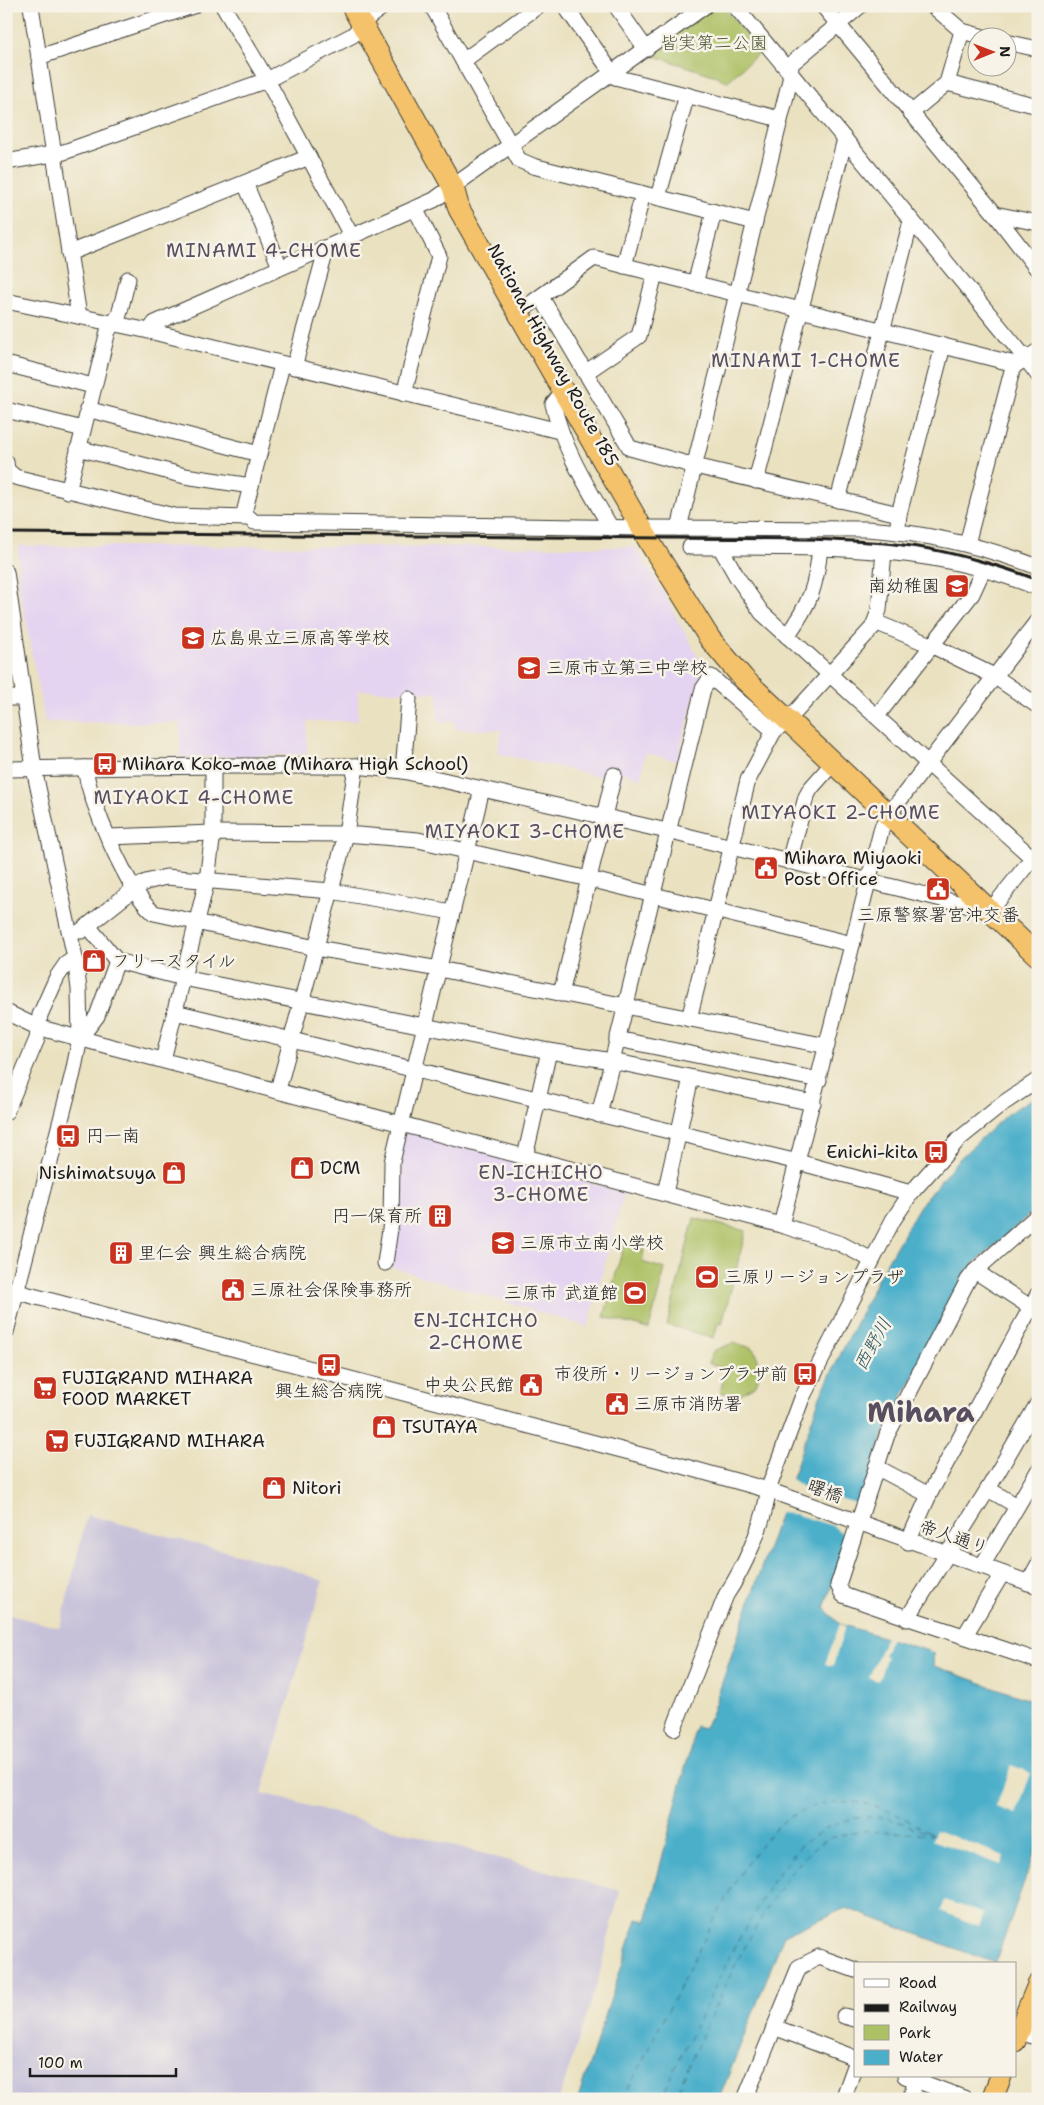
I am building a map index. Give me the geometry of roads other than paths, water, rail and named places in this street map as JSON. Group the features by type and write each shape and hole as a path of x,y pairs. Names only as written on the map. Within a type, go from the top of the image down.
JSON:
{"highway":[{"name":"National Highway Route 185","path":"352,6 453,188 459,209 563,391 710,639 781,725 834,762 1038,956"},
{"name":"National Highway Route 185","path":"453,188 469,204 534,302 629,494 643,528"},
{"path":"1022,2035 1038,1985"},
{"path":"992,2099 1000,2078"}],"street":[{"path":"31,6 79,316"},
{"path":"39,57 193,6"},
{"path":"223,6 267,80 351,236"},
{"path":"6,162 54,155 267,80 353,35 370,17 384,6"},
{"path":"432,6 519,160 533,166 756,222"},
{"path":"463,61 538,6"},
{"path":"565,6 615,77 780,119"},
{"path":"616,6 646,48"},
{"path":"149,330 155,323 416,208 453,188 705,6"},
{"path":"735,6 911,221 1027,358 1038,374"},
{"path":"823,6 995,214 1038,270"},
{"path":"679,528 756,222 790,80 789,71 792,64 860,6"},
{"path":"932,6 962,32 966,33"},
{"path":"911,113 948,83 962,32"},
{"path":"1016,44 1038,50"},
{"path":"948,83 1038,106"},
{"path":"624,266 687,95"},
{"path":"756,481 845,139"},
{"path":"69,253 308,157"},
{"path":"245,183 280,267"},
{"path":"404,394 439,256 416,208"},
{"path":"695,284 714,212"},
{"path":"995,214 1038,223"},
{"path":"838,500 911,221"},
{"path":"247,518 244,513 259,454 325,254 323,248"},
{"path":"899,514 756,481 630,448 585,373 534,302 594,258 943,346 1027,358"},
{"path":"585,373 639,336 655,274"},
{"path":"68,491 108,331 119,315 128,279"},
{"path":"6,301 149,330 288,366 555,430 558,429"},
{"path":"898,531 899,514 943,346"},
{"path":"967,544 1013,368 1027,358"},
{"path":"6,364 93,386"},
{"path":"563,391 553,404 558,429 583,480 611,528"},
{"path":"88,409 259,454"},
{"path":"6,410 83,430"},
{"path":"78,448 185,476 251,486"},
{"path":"6,462 8,470 15,477 174,516 247,518 254,522 611,528 867,528 898,531 967,544 1038,567"},
{"path":"690,547 820,548 884,551 925,556 983,570 1038,588"},
{"path":"6,769 356,766 403,771 666,831 990,911 1036,858 929,764 758,608 736,577 720,547"},
{"path":"787,636 808,604 814,588 820,548"},
{"path":"689,1019 748,780 781,725 875,622 879,610 884,551"},
{"path":"877,716 934,646 972,594 983,570"},
{"path":"6,572 34,769 75,958 79,989 80,1038 73,1073 11,1290 6,1332"},
{"path":"781,1225 882,827 889,814 1038,620"},
{"path":"875,622 934,646 994,676 1038,706"},
{"path":"599,1115 666,831 703,689 711,677 781,725"},
{"path":"7,696 24,698"},
{"path":"403,771 409,699"},
{"path":"789,862 806,797 811,788 834,762"},
{"path":"163,1060 207,880 213,833 213,766"},
{"path":"278,1090 346,834 356,766"},
{"path":"85,768 86,779 108,837 134,889 144,905 154,913 316,948 439,969 827,1046"},
{"path":"561,994 614,775"},
{"path":"385,1263 392,1222 392,1162 482,789"},
{"path":"108,837 213,833 346,834 418,840 589,879 852,944"},
{"path":"71,934 83,930 134,889 146,882 166,877 331,891 452,912"},
{"path":"88,926 103,947 117,961 183,978 302,1000 549,1051 612,1061 813,1103"},
{"path":"6,1112 37,1039 40,1015 57,977 66,964 75,958"},
{"path":"80,1038 97,1016 117,961"},
{"path":"6,1012 37,1027 781,1225 841,1244 872,1260"},
{"path":"175,1012 798,1162 911,1193"},
{"path":"617,1038 819,1080"},
{"path":"526,1157 549,1051"},
{"path":"665,1193 691,1078"},
{"path":"674,1728 726,1595 738,1575 767,1506 768,1490 802,1398 893,1220 911,1193 941,1158 980,1120 1038,1080"},
{"path":"1037,1217 975,1271 887,1435 856,1522 838,1585 842,1595 1038,1661"},
{"path":"975,1271 1034,1310"},
{"name":"曙橋","path":"11,1290 679,1465 768,1490 856,1522"},
{"path":"908,1542 930,1495 1034,1310 1038,1294"},
{"path":"907,1618 988,1489 1038,1403"},
{"path":"876,1467 930,1495"},
{"path":"982,1566 1038,1471"},
{"path":"988,1489 1017,1506"},
{"name":"帝人通り","path":"856,1522 1033,1585"},
{"path":"1033,1585 1038,1565"},
{"path":"965,1635 1002,1574"},
{"path":"745,2099 799,1967 819,1956 854,1970"},
{"path":"774,2027 854,2058"},
{"path":"843,2099 854,2069"},
{"path":"910,2099 911,2078 966,2099"}],"water":[{"name":"西野川","path":"1038,1095 1038,1207 968,1269 884,1433 824,1608 840,1624 935,1653 933,1658 934,1666 1038,1703 1038,1843 995,1962 846,1908 784,1935 719,2099 578,2099 637,1919 646,1921 696,1726 703,1728 710,1718 820,1396 879,1276 919,1207 957,1161 1007,1114"}],"railway":[{"path":"6,533 814,539 885,543 932,549 985,562 1038,580"}],"place":[{"name":"南幼稚園","path":"957,586"},
{"name":"広島県立三原高等学校","path":"193,638"},
{"name":"三原市立第三中学校","path":"529,668"},
{"name":"Mihara Koko-mae (Mihara High School)","path":"105,764"},
{"name":"Mihara Miyaoki Post Office","path":"766,868"},
{"name":"三原警察署宮沖交番","path":"938,889"},
{"name":"フリースタイル","path":"94,961"},
{"name":"円一南","path":"68,1136"},
{"name":"Enichi-kita","path":"936,1152"},
{"name":"DCM","path":"302,1168"},
{"name":"Nishimatsuya","path":"174,1173"},
{"name":"円一保育所","path":"440,1216"},
{"name":"三原市立南小学校","path":"503,1243"},
{"name":"里仁会 興生総合病院","path":"121,1253"},
{"name":"三原リージョンプラザ","path":"707,1277"},
{"name":"三原社会保険事務所","path":"233,1290"},
{"name":"三原市 武道館","path":"635,1293"},
{"name":"興生総合病院","path":"329,1365"},
{"name":"市役所・リージョンプラザ前","path":"805,1374"},
{"name":"中央公民館","path":"531,1385"},
{"name":"FUJIGRAND MIHARA FOOD MARKET","path":"45,1388"},
{"name":"三原市消防署","path":"617,1404"},
{"name":"TSUTAYA","path":"384,1427"},
{"name":"FUJIGRAND MIHARA","path":"57,1441"},
{"name":"Nitori","path":"274,1488"}],"district":[{"name":"MINAMI 4-CHOME","path":"264,250"},
{"name":"MINAMI 1-CHOME","path":"806,360"},
{"name":"MIYAOKI 4-CHOME","path":"194,797"},
{"name":"MIYAOKI 2-CHOME","path":"841,812"},
{"name":"MIYAOKI 3-CHOME","path":"525,831"},
{"name":"EN-ICHICHO 3-CHOME","path":"541,1183"},
{"name":"EN-ICHICHO 2-CHOME","path":"476,1331"},
{"name":"Mihara","path":"921,1412"}],"park label":[{"name":"皆実第二公園","path":"714,43"}]}
